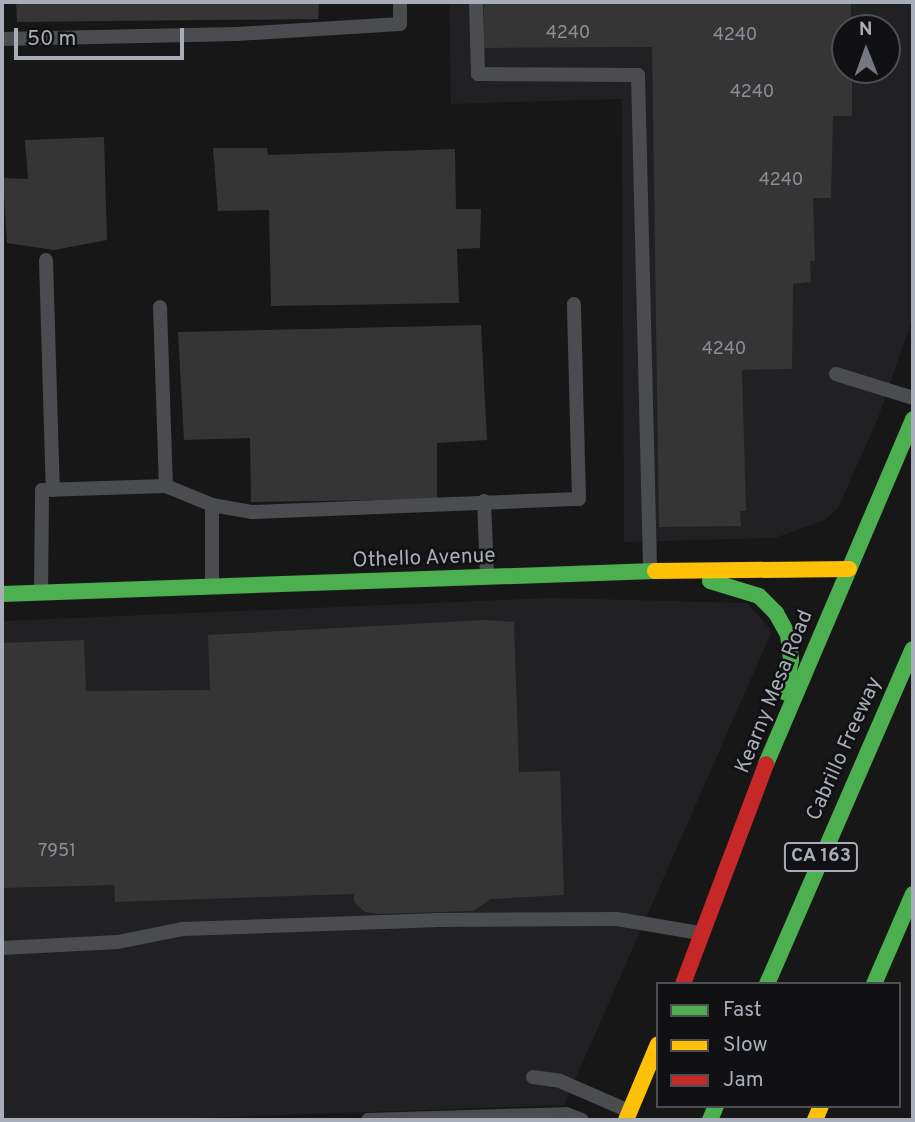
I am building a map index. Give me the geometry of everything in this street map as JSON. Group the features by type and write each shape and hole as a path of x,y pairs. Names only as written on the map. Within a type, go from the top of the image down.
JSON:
{"main road":[{"name":"Kearny Mesa Road","path":"684,982 705,934 777,736 913,419"},
{"name":"Othello Avenue","path":"2,594 650,571 849,569"},
{"path":"650,571 733,587 759,596 776,613 788,635 791,660 777,736"},
{"name":"Cabrillo Freeway","path":"769,982 874,730 913,649"},
{"path":"875,982 913,894"},
{"path":"628,1116 656,1049"}],"lane":[{"path":"2,39 237,34 400,24 400,2"},
{"path":"476,2 478,74 638,75 650,571"},
{"path":"46,260 53,490"},
{"path":"41,592 42,490 166,486 212,505 252,512 579,499 574,304"},
{"path":"160,307 166,486"},
{"path":"836,374 913,398"},
{"path":"484,501 488,578"},
{"path":"212,505 212,587"},
{"path":"2,948 118,942 182,929 434,920 617,919 705,934"},
{"path":"533,1077 560,1081 628,1116"},
{"path":"368,1120 566,1114 582,1120"}],"shaded area":[{"path":"449,2 913,2 913,317 878,418 838,508 825,520 775,538 624,542 622,99 451,104"},
{"path":"550,598 747,603 772,631 564,1105 141,1120 2,1120 2,621"}],"building":[{"path":"16,2 319,2 318,19 17,22"},
{"path":"484,2 851,2 851,14 831,14 831,84 852,84 852,116 833,116 831,198 813,198 815,261 810,261 811,282 793,284 792,369 742,370 746,511 740,511 741,526 659,527 652,47 484,48"},
{"path":"104,137 107,240 54,250 7,243 3,178 28,179 25,140"},
{"path":"213,148 267,148 268,155 455,149 456,209 481,209 480,248 457,249 459,303 271,306 269,210 218,211"},
{"path":"481,325 487,440 437,443 437,499 251,502 250,438 184,440 178,332"},
{"path":"484,620 514,622 519,772 560,771 564,895 491,899 473,911 377,914 365,912 354,902 354,894 115,902 114,885 2,888 2,643 84,640 86,691 210,690 208,635"}],"traffic: fast":[{"path":"766,764 913,419"},
{"path":"2,594 655,571"},
{"path":"710,581 759,596 776,613 788,635 791,660 785,692"},
{"path":"768,982 913,649"},
{"path":"875,982 913,894"},
{"path":"710,1120 715,1108"}],"traffic: slow":[{"path":"655,571 849,569"},
{"path":"626,1120 656,1049"},
{"path":"815,1120 820,1108"}],"traffic: jam":[{"path":"684,982 766,764"}]}
